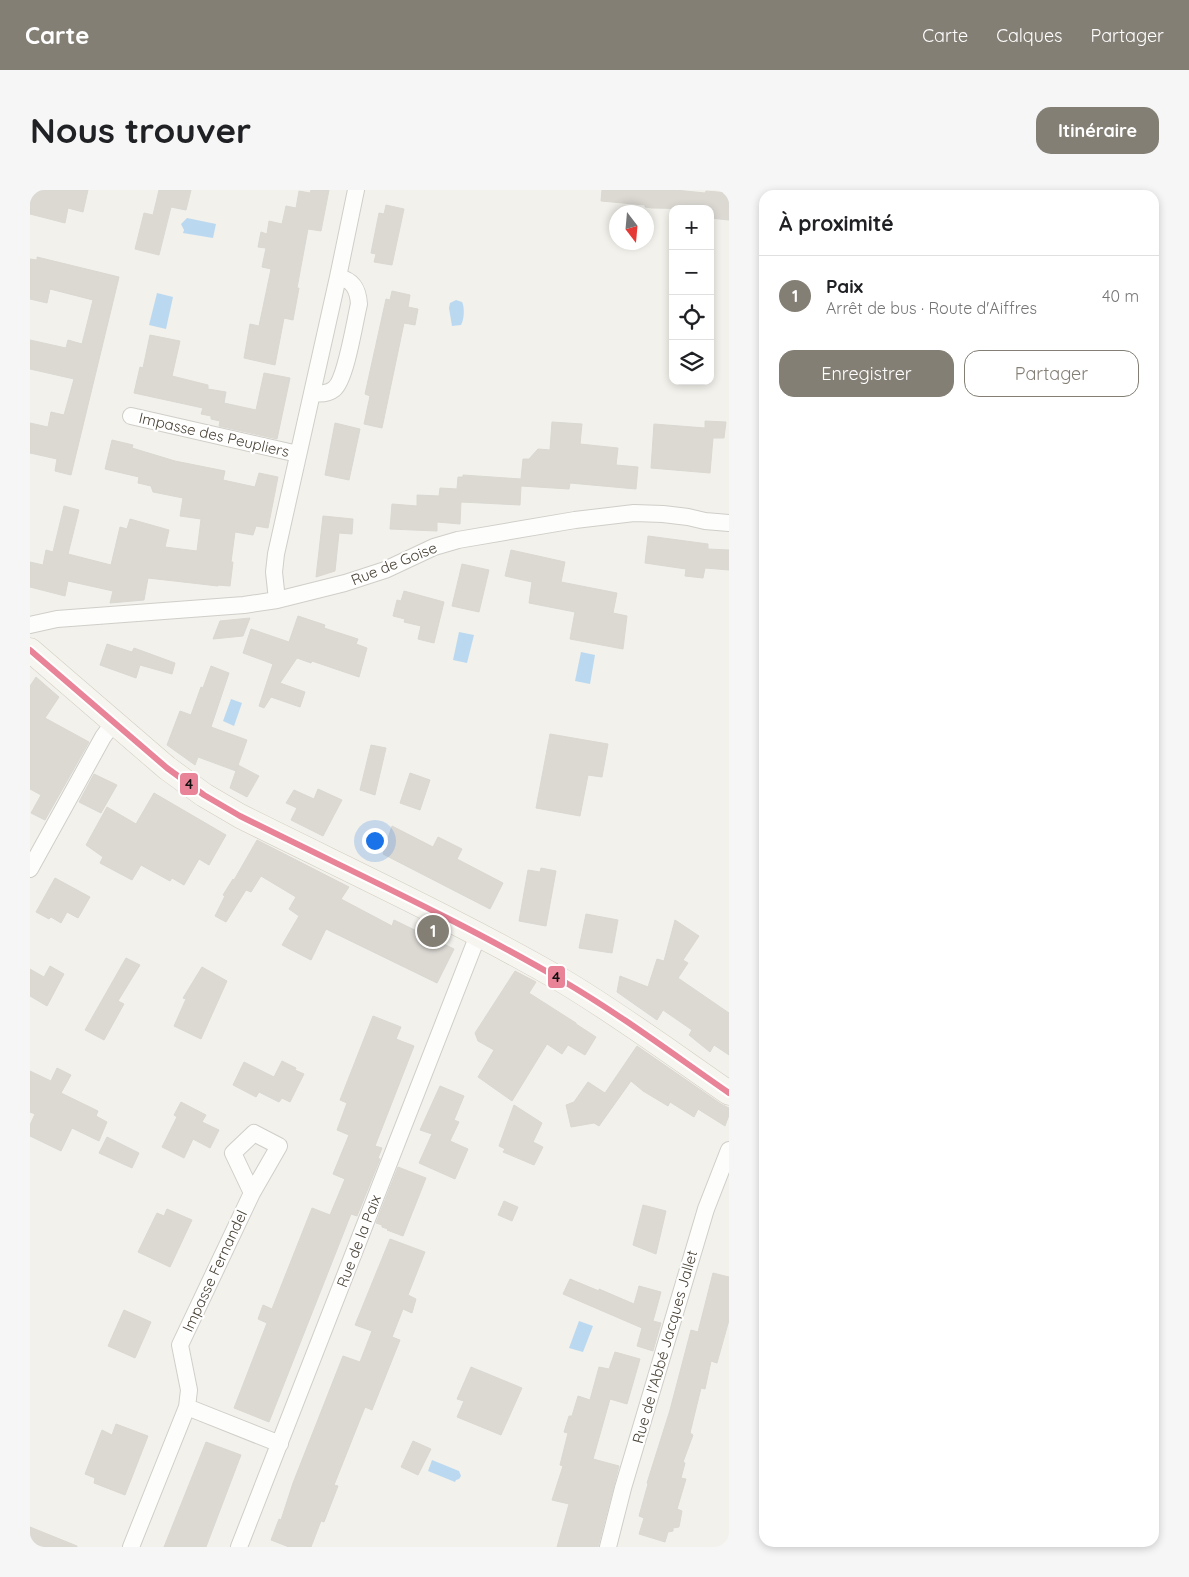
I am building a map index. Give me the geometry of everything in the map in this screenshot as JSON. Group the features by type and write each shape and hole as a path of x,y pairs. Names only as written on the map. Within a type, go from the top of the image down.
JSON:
{"main road":[{"path":"30,650 166,768 204,795 240,816 478,935 564,982 612,1012 729,1093"}],"street":[{"name":"Impasse des Peupliers","path":"277,600 274,572 276,554 356,190"},
{"path":"312,393 321,394 334,390 343,378 358,304 358,295 353,285 346,279 338,278"},
{"name":"Impasse des Peupliers","path":"131,416 298,454"},
{"name":"Rue de Goise","path":"30,625 57,619 244,605 277,600 345,583 385,570 425,551 458,540 548,524 634,513 663,514 729,523"},
{"path":"30,870 103,737 114,722"},
{"name":"Rue de la Paix","path":"239,1547 478,935"},
{"name":"Rue de l'Abbé Jacques Jallet","path":"608,1547 623,1488 706,1209 729,1150"},
{"name":"Impasse Fernandel","path":"187,1407 189,1390 180,1345 252,1193"},
{"path":"131,1547 187,1407 280,1444"}],"water":[{"path":"187,218 216,224 213,238 183,233 184,230 181,224"},
{"path":"157,293 173,297 166,329 149,325"},
{"path":"456,300 462,302 464,307 463,317 461,325 452,326 449,308 450,303"},
{"path":"459,632 474,635 467,663 453,660"},
{"path":"581,652 595,655 590,684 575,681"},
{"path":"231,699 242,703 234,726 223,721"},
{"path":"579,1321 593,1326 583,1352 569,1348"},
{"path":"432,1460 459,1471 461,1476 455,1482 428,1471"}],"building":[{"path":"30,190 88,190 83,212 68,208 65,223 30,214"},
{"path":"159,190 191,190 186,210 171,207 159,255 135,249 144,213 153,215"},
{"path":"311,190 329,190 321,231 308,229 293,320 284,318 275,365 244,358 250,324 259,326 271,269 262,267 266,248 258,247 261,232 267,234 269,221 282,224 286,206 296,208 299,191 310,193"},
{"path":"602,190 675,190 729,193 729,220 714,218 714,205 669,205 669,208 654,208 654,205 601,201"},
{"path":"386,205 404,209 392,265 374,262 376,254 371,253 379,213 384,214"},
{"path":"37,257 119,277 71,475 55,471 57,459 30,453 30,423 48,427 51,412 64,415 74,379 30,369 30,340 66,348 68,340 82,344 93,300 50,289 47,303 30,299 30,259 37,260"},
{"path":"392,291 410,295 408,307 418,309 415,325 404,323 382,428 364,424 370,396 365,394 386,299 390,300"},
{"path":"150,335 180,341 172,376 208,385 208,389 226,392 224,403 256,410 264,373 290,378 277,439 219,426 220,421 211,419 211,416 201,414 203,408 134,393 140,367 143,368"},
{"path":"705,421 726,422 724,438 713,438 710,473 651,468 654,424 705,428"},
{"path":"552,422 582,424 580,444 618,448 616,465 638,467 636,489 570,483 569,489 521,486 520,505 461,502 460,524 437,522 437,531 390,529 392,504 417,506 417,495 439,496 440,488 457,489 458,477 463,477 463,475 521,479 523,459 529,459 538,449 550,450"},
{"path":"335,423 360,429 349,480 325,475"},
{"path":"112,440 133,445 132,448 175,461 225,471 223,480 255,487 259,473 278,477 268,528 256,526 253,535 235,532 230,586 148,578 144,600 110,603 113,591 68,581 65,596 30,587 30,562 43,565 46,550 53,552 64,506 79,510 68,554 111,565 120,527 127,529 130,519 169,530 165,547 197,551 201,519 180,516 183,498 153,492 151,486 138,483 139,477 105,469"},
{"path":"323,516 353,519 352,534 339,533 335,571 316,577"},
{"path":"648,536 708,544 708,549 729,550 729,570 705,568 703,578 685,576 686,569 645,563"},
{"path":"511,550 565,562 561,582 617,593 613,613 627,616 623,649 570,639 575,612 529,603 532,582 505,576"},
{"path":"462,564 489,570 479,612 452,606"},
{"path":"404,591 444,602 434,643 418,639 421,626 404,622 405,619 393,616 397,600 401,601"},
{"path":"298,616 325,625 324,628 358,639 356,644 367,648 359,677 312,661 311,663 297,658 280,683 305,692 300,707 271,697 264,708 259,706 273,664 243,653 251,629 289,642"},
{"path":"250,618 243,636 213,639 220,621"},
{"path":"107,644 132,652 134,648 175,663 172,674 140,665 136,678 100,665"},
{"path":"211,666 229,673 211,727 247,740 236,771 198,757 195,765 167,745 180,711 191,715"},
{"path":"36,677 59,697 45,718 89,742 45,820 31,813 41,795 30,789 30,686"},
{"path":"550,734 608,744 602,777 588,775 580,816 536,808"},
{"path":"371,745 386,748 375,795 360,790"},
{"path":"238,765 259,776 247,797 230,788"},
{"path":"410,773 430,780 420,810 400,803"},
{"path":"94,774 117,785 101,813 79,802"},
{"path":"318,789 342,800 323,836 291,820 297,808 286,803 294,790 314,799"},
{"path":"154,793 226,835 209,865 199,859 184,885 172,878 170,881 141,865 132,880 100,863 103,857 86,845 107,807 136,824"},
{"path":"392,826 433,847 438,837 462,849 457,859 503,883 490,909 383,854"},
{"path":"257,840 349,887 341,899 392,926 394,920 454,949 437,983 326,929 311,960 282,945 299,916 289,909 296,897 261,876 251,892 246,890 226,922 215,916 225,896 223,895"},
{"path":"541,868 556,871 546,926 519,921 528,870 540,872"},
{"path":"55,878 90,897 78,918 67,912 61,923 36,912"},
{"path":"586,914 618,920 612,953 579,948"},
{"path":"675,920 699,936 683,960 688,963 678,978 729,1013 729,1055 714,1045 710,1052 689,1035 692,1030 663,1010 657,1020 617,992 620,976 648,987 657,959 664,961"},
{"path":"126,958 140,965 118,1001 124,1004 104,1040 85,1030"},
{"path":"50,966 64,974 47,1006 30,996 30,969 44,977"},
{"path":"202,967 227,981 201,1039 174,1026 186,999 183,998"},
{"path":"515,971 536,982 529,993 596,1037 585,1055 568,1045 562,1054 547,1044 512,1101 478,1077 494,1050 478,1041 475,1033"},
{"path":"373,1016 401,1027 396,1039 414,1046 375,1146 382,1148 378,1158 380,1159 357,1216 351,1214 269,1422 234,1408 267,1323 258,1319 263,1305 272,1309 312,1208 330,1215 345,1179 333,1174 349,1135 337,1130 347,1103 340,1100"},
{"path":"637,1046 729,1108 729,1115 725,1126 698,1109 694,1117 670,1102 668,1106 643,1091 631,1081 599,1126 594,1123 571,1127 566,1105 574,1102 588,1082 605,1093"},
{"path":"282,1061 304,1074 290,1102 282,1098 279,1102 259,1092 256,1097 233,1085 244,1062 274,1077"},
{"path":"57,1068 71,1075 61,1093 98,1111 96,1116 107,1122 99,1141 72,1128 61,1151 30,1136 30,1125 35,1114 30,1112 30,1071 51,1081"},
{"path":"440,1086 464,1096 454,1120 459,1122 450,1141 468,1149 455,1179 419,1163 432,1134 420,1130"},
{"path":"181,1102 206,1115 202,1122 219,1130 210,1148 193,1139 184,1158 162,1147 177,1117 174,1115"},
{"path":"514,1105 542,1123 533,1142 543,1147 534,1165 503,1152 505,1149 499,1146"},
{"path":"107,1137 139,1153 132,1168 99,1153"},
{"path":"398,1167 426,1178 403,1236 387,1230 382,1225 376,1223"},
{"path":"504,1201 518,1207 512,1221 498,1215"},
{"path":"643,1205 666,1211 656,1254 633,1245"},
{"path":"167,1209 192,1220 170,1267 138,1252 157,1213 164,1216"},
{"path":"390,1239 425,1252 408,1295 416,1299 412,1313 403,1309 392,1337 400,1340 372,1410 365,1407 334,1485 338,1486 324,1522 321,1521 311,1547 289,1547 271,1540 279,1519 281,1520 293,1483 343,1356 360,1362 372,1331 355,1325"},
{"path":"713,1273 729,1277 729,1320 717,1363 711,1361 705,1389 701,1388 690,1433 693,1435 683,1462 685,1463 681,1478 686,1479 677,1509 682,1511 679,1527 673,1528 673,1531 668,1532 665,1542 639,1534 644,1518 639,1516 691,1330 698,1332"},
{"path":"570,1279 634,1304 639,1286 661,1292 653,1321 661,1323 653,1351 637,1346 642,1328 563,1294"},
{"path":"124,1310 151,1322 135,1358 108,1346"},
{"path":"615,1352 640,1359 627,1404 610,1399 593,1459 619,1466 598,1547 557,1547 569,1504 552,1500 563,1466 560,1465 568,1433 564,1432 569,1416 572,1416 578,1396 590,1400 599,1367 609,1369"},
{"path":"471,1367 522,1388 501,1435 457,1417 464,1401 457,1399"},
{"path":"116,1424 148,1436 125,1495 94,1483 95,1478 85,1474 102,1430 112,1435"},
{"path":"413,1441 431,1449 418,1475 401,1467"},
{"path":"206,1442 241,1455 206,1547 164,1547"},
{"path":"30,1527 77,1546 77,1547 30,1547"}],"transit line":[{"name":"4","path":"30,650 167,768 204,795 240,816 444,916 563,981 606,1008 729,1093"}],"place":[{"name":"Paix","path":"433,931"}]}
